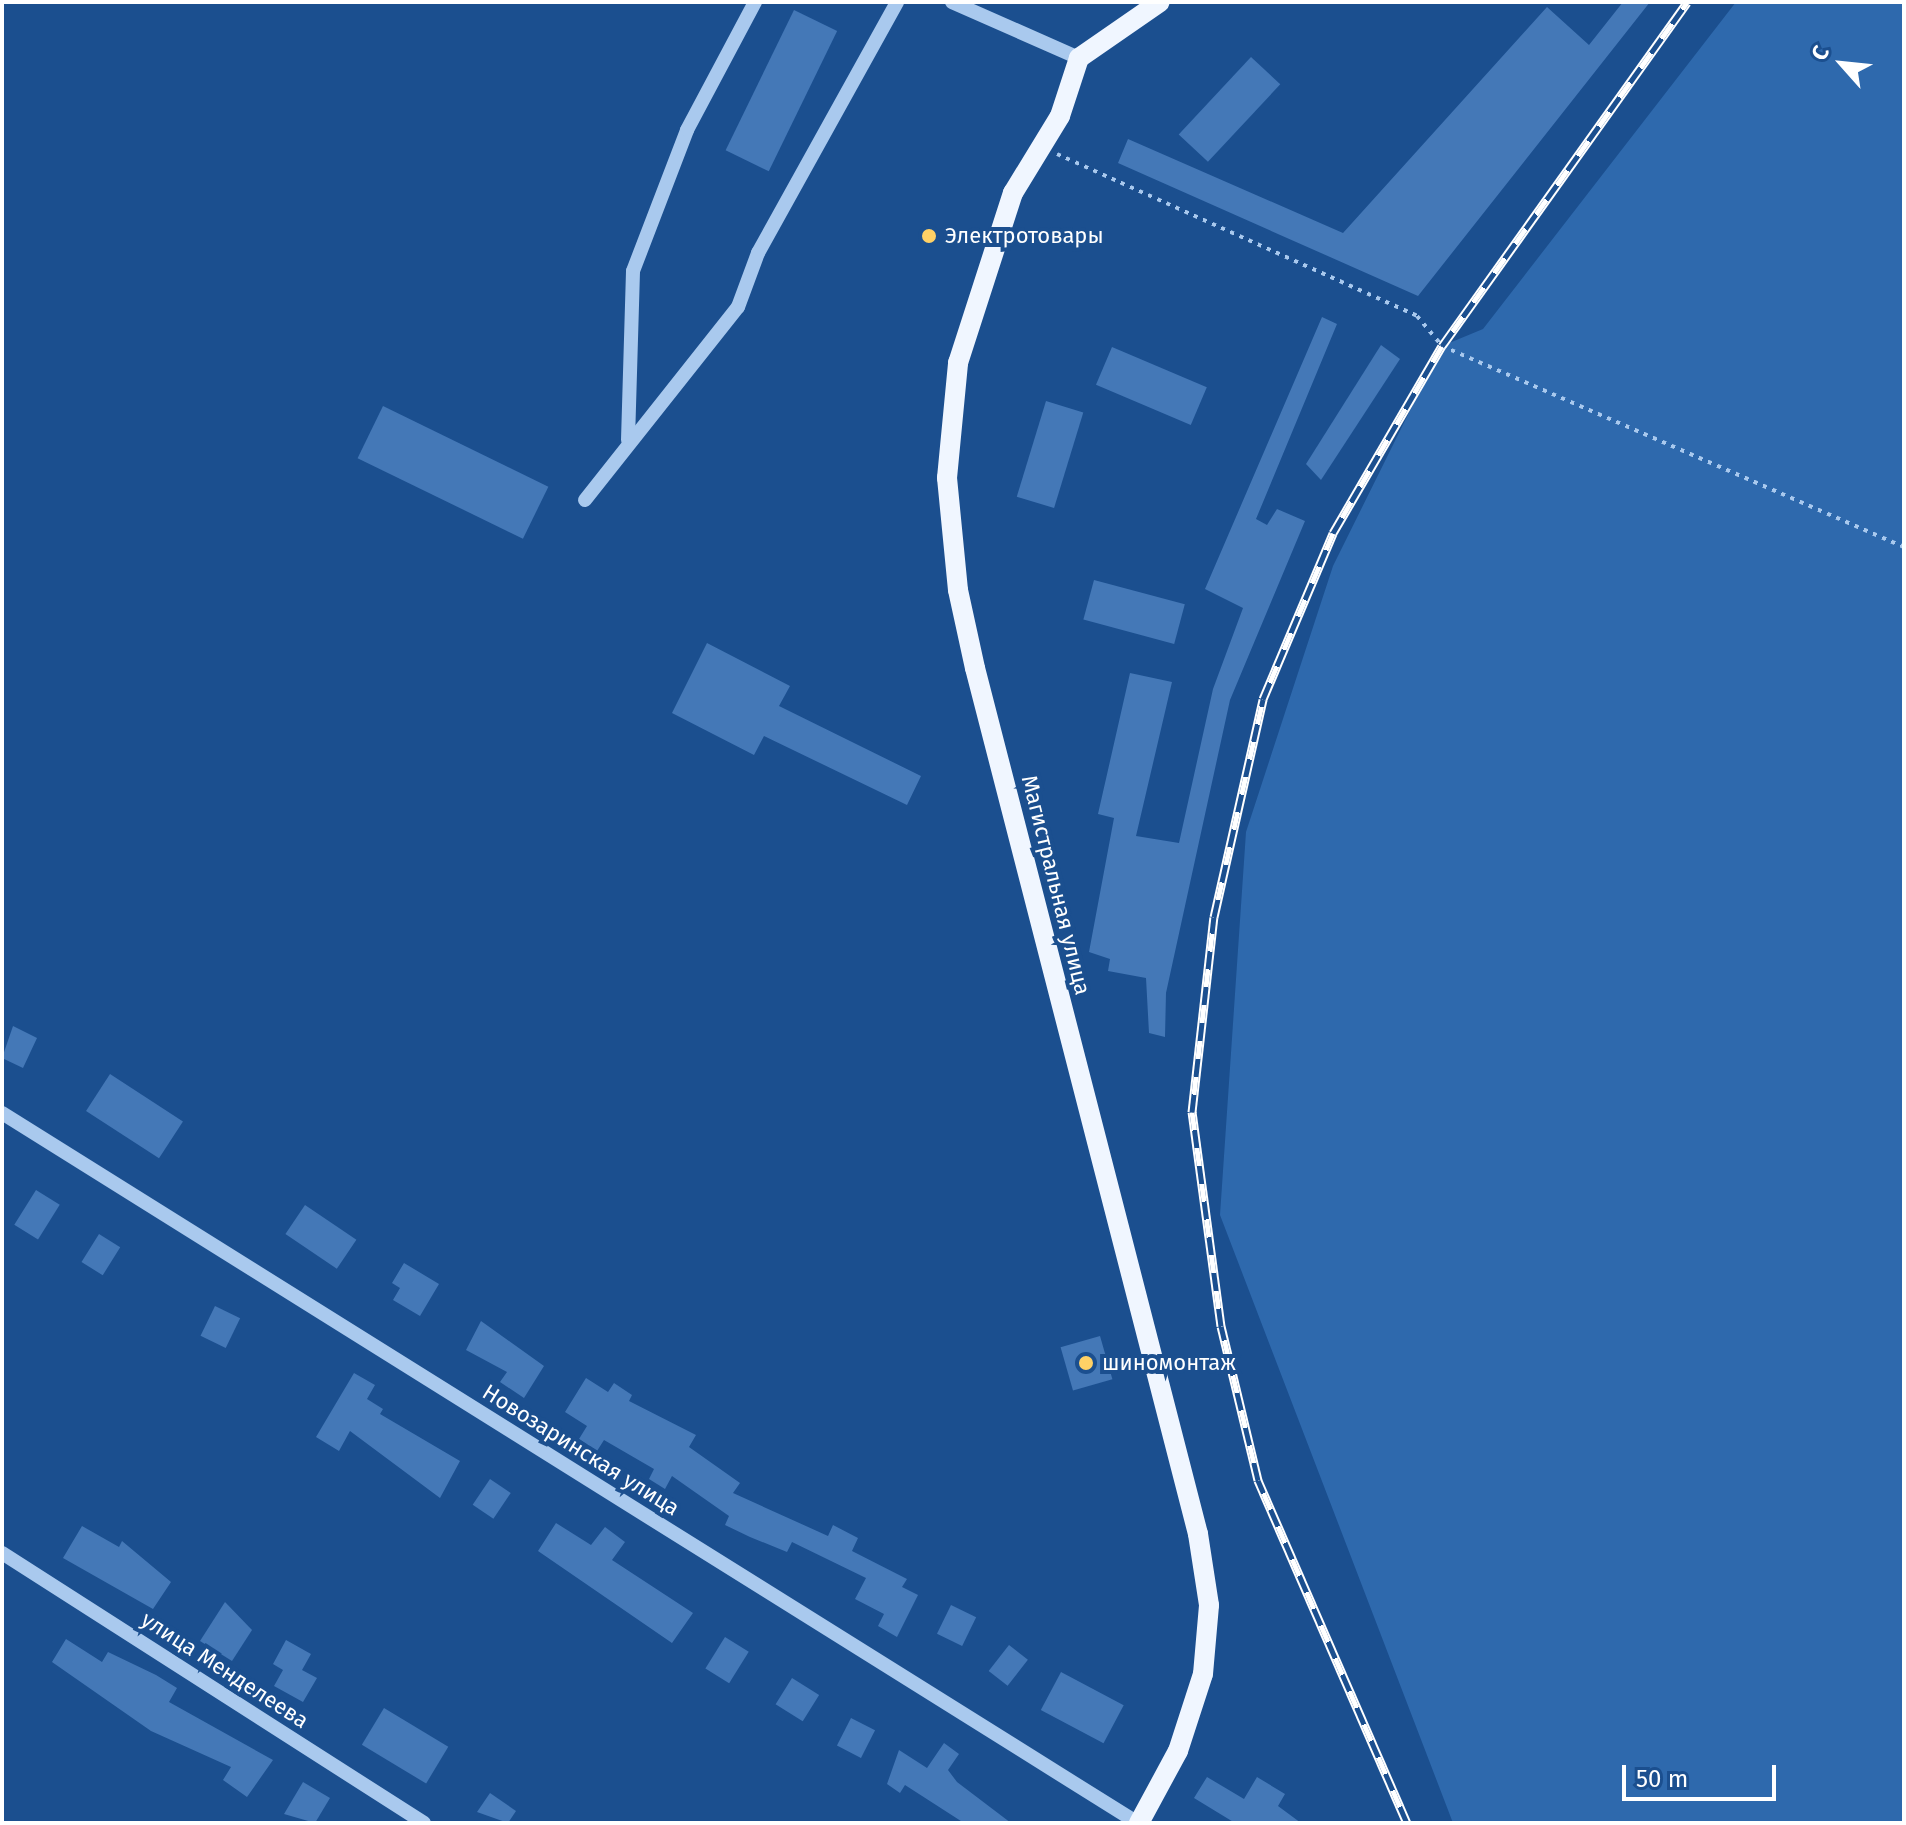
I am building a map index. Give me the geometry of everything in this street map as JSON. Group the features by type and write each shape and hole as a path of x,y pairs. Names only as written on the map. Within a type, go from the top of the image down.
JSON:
{"main road":[{"path":"1079,58 1160,2"},
{"name":"Магистральная улица","path":"1079,58 1060,116 1039,146 992,242 958,363 949,425 950,536 975,668 1198,1534 1209,1605 1203,1674 1178,1751 1139,1823"}],"street":[{"path":"628,440 633,271 687,130 755,2"},
{"path":"585,500 628,440 738,307 758,253 897,2"},
{"path":"952,2 1079,58"},
{"name":"Новозаринская улица","path":"2,1113 1139,1823"},
{"name":"улица Менделеева","path":"2,1553 424,1823"}],"path":[{"path":"1039,146 1417,316 1442,346 1904,547"}],"shaded area":[{"path":"1736,2 1904,2 1904,1823 1453,1823 1220,1215 1246,832 1333,566 1442,346 1483,329"}],"building":[{"path":"1623,2 1650,2 1418,296 1118,163 1128,139 1343,233 1547,7 1589,45"},
{"path":"794,10 837,31 769,171 726,150"},
{"path":"1251,57 1280,84 1208,162 1179,135"},
{"path":"1322,317 1337,324 1256,519 1267,525 1277,509 1305,521 1230,700 1166,993 1165,1037 1149,1033 1146,978 1108,971 1110,959 1089,952 1114,818 1098,814 1130,673 1172,682 1136,836 1179,843 1213,689 1243,608 1205,589"},
{"path":"1381,345 1400,359 1321,480 1306,464"},
{"path":"1112,347 1207,387 1191,425 1096,385"},
{"path":"1046,401 1083,412 1054,508 1017,497"},
{"path":"383,406 548,487 523,539 358,458"},
{"path":"1094,580 1185,604 1174,644 1083,620"},
{"path":"707,643 790,686 779,706 921,776 907,805 764,736 754,755 672,713"},
{"path":"13,1026 37,1038 23,1068 2,1058"},
{"path":"110,1074 183,1121 159,1158 86,1111"},
{"path":"36,1190 60,1205 38,1240 14,1225"},
{"path":"305,1205 356,1240 337,1269 285,1234"},
{"path":"99,1234 120,1247 103,1275 82,1262"},
{"path":"404,1263 439,1284 420,1316 393,1300 400,1288 392,1283"},
{"path":"215,1306 240,1318 226,1348 201,1336"},
{"path":"481,1321 544,1366 524,1398 500,1382 507,1372 466,1350"},
{"name":"шиномонтаж","path":"1100,1336 1112,1379 1073,1391 1061,1347"},
{"path":"354,1373 375,1385 367,1399 383,1409 380,1414 460,1461 440,1498 350,1431 339,1451 316,1437"},
{"path":"586,1378 608,1392 614,1383 632,1395 629,1401 696,1435 689,1447 740,1483 733,1493 828,1536 833,1525 858,1538 852,1551 907,1579 902,1587 918,1595 897,1637 878,1626 884,1614 855,1599 866,1578 792,1542 787,1552 725,1525 729,1516 672,1476 665,1489 649,1479 654,1469 604,1440 597,1451 579,1439 587,1426 565,1412"},
{"path":"490,1479 511,1493 493,1519 473,1505"},
{"path":"556,1523 591,1545 605,1527 625,1542 612,1560 693,1613 672,1643 538,1551"},
{"path":"82,1526 119,1547 122,1541 171,1582 153,1609 63,1558"},
{"path":"225,1602 252,1630 232,1661 200,1641"},
{"path":"951,1605 976,1617 962,1646 937,1634"},
{"path":"725,1637 749,1652 729,1683 705,1668"},
{"path":"66,1639 102,1662 108,1652 156,1675 177,1688 169,1702 273,1760 247,1797 223,1780 231,1767 151,1731 52,1662"},
{"path":"286,1640 311,1654 302,1670 317,1678 303,1702 274,1686 283,1670 273,1664"},
{"path":"1009,1645 1028,1660 1008,1686 989,1671"},
{"path":"1061,1672 1124,1705 1104,1743 1041,1710"},
{"path":"792,1678 819,1695 803,1721 776,1704"},
{"path":"384,1708 448,1747 426,1783 362,1745"},
{"path":"851,1718 875,1730 861,1758 837,1746"},
{"path":"944,1743 959,1754 948,1770 957,1782 1011,1823 964,1823 905,1785 900,1793 887,1784 899,1750 927,1768"},
{"path":"1207,1777 1244,1799 1257,1777 1285,1794 1278,1806 1301,1823 1235,1823 1194,1798"},
{"path":"303,1782 330,1798 315,1823 284,1814"},
{"path":"490,1793 516,1811 508,1823 477,1812"}],"railway":[{"path":"1407,1823 1258,1480 1221,1326 1192,1112 1214,917 1263,699 1333,533 1442,346 1687,2"}],"place":[{"name":"Электротовары","path":"929,236"},
{"name":"шиномонтаж","path":"1086,1363"}]}
